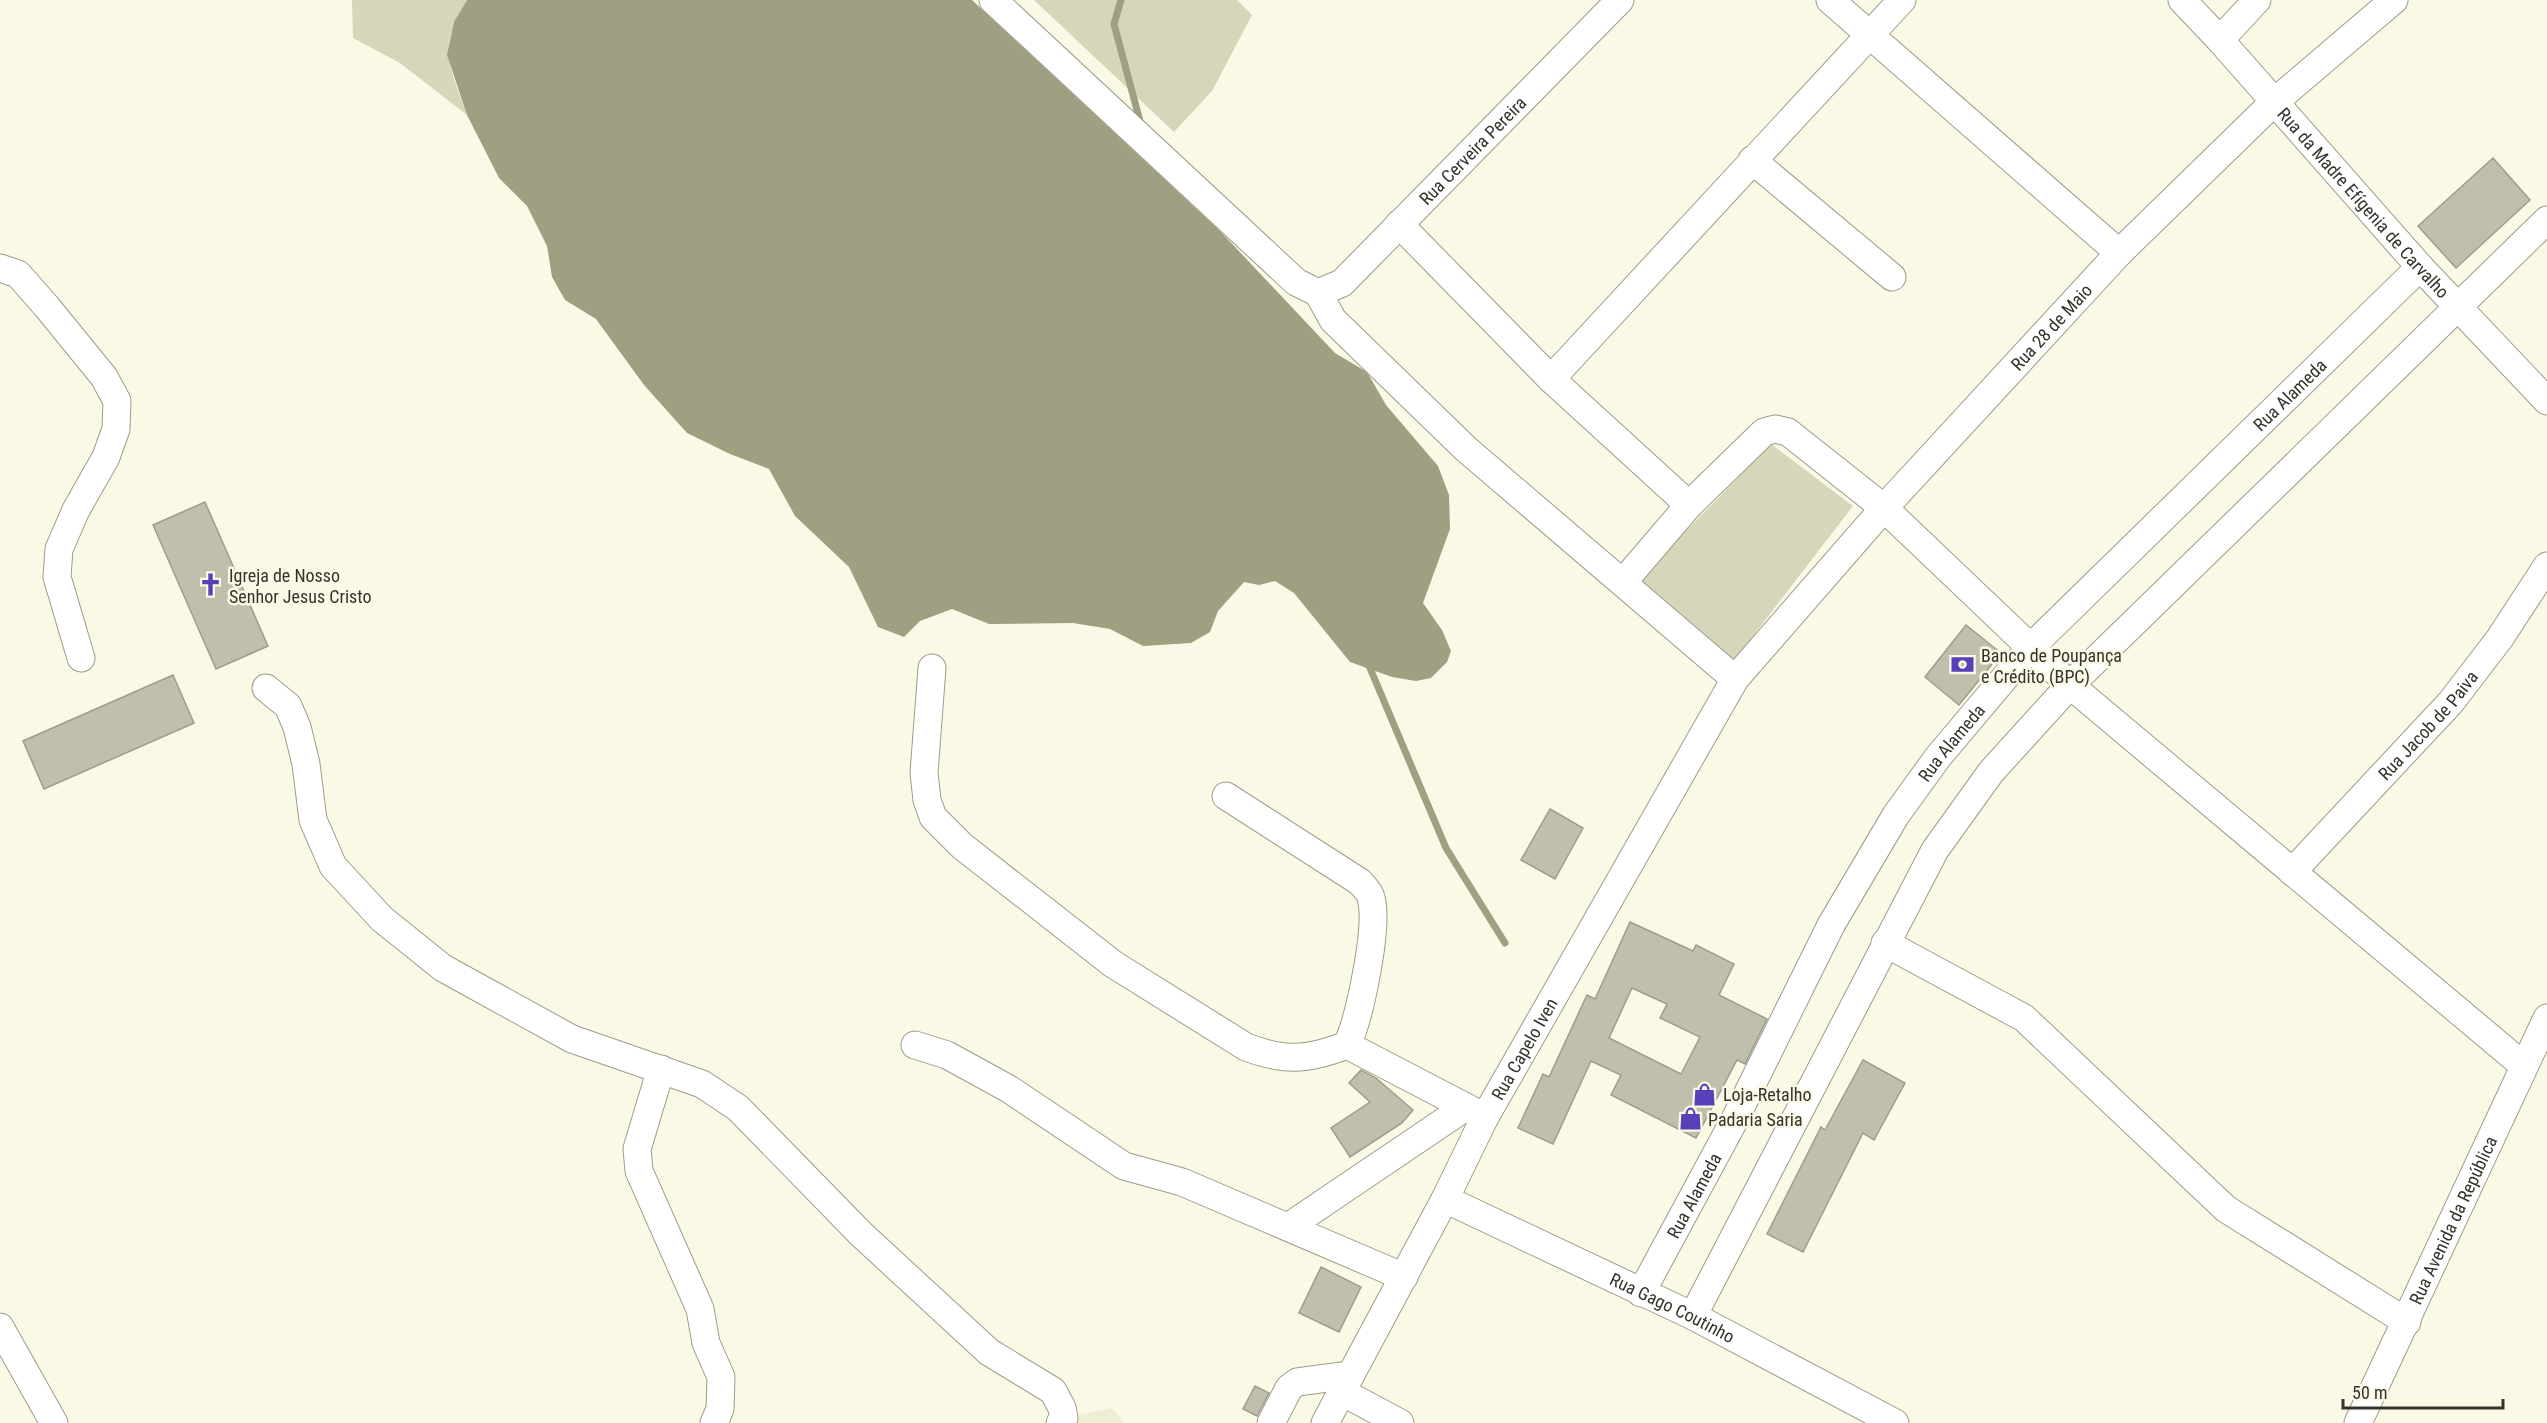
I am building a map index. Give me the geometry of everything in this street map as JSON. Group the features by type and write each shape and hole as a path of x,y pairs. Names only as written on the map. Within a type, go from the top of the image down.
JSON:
{"street":[{"path":"993,0 1296,282 1318,293 1333,320 1466,449 1624,581 1735,680"},
{"name":"Rua Cerveira Pereira","path":"1318,293 1342,283 1620,0"},
{"path":"1830,0 1867,35 2119,253"},
{"path":"1551,379 1867,35 1902,0"},
{"name":"Rua da Madre Efígenia de Carvalho","path":"2182,0 2420,267 2547,401"},
{"path":"2220,40 2257,0"},
{"name":"Rua 28 de Maio","path":"1735,680 1884,508 2119,253 2273,103 2394,0"},
{"path":"1752,160 1892,277"},
{"path":"1693,1316 1935,850 1991,772 2070,685 2547,220"},
{"path":"1399,224 1551,379 1689,505"},
{"name":"Rua Alameda","path":"1641,1293 1735,1119 1832,925 1896,815 1938,758 2029,649 2420,267"},
{"path":"0,268 18,274 104,377 117,401 116,429 106,457 76,510 59,549 57,577 81,658"},
{"path":"1624,581 1689,505 1764,432 1776,429 1788,432 1884,508 2029,649 2070,685 2524,1066"},
{"name":"Rua Jacob de Paiva","path":"2292,872 2451,702 2500,638 2547,566"},
{"path":"932,668 924,773 927,800 933,817 962,846 1113,964 1246,1047 1270,1056 1294,1059 1320,1055 1347,1045 1357,1024 1366,975 1372,920 1371,897 1360,882 1226,796"},
{"name":"Rua Capelo Iven","path":"1325,1423 1445,1199 1475,1113 1735,680"},
{"path":"266,688 288,706 297,728 306,764 313,820 333,866 382,919 442,968 521,1012 572,1039 702,1084 738,1108 861,1234 989,1352 1053,1391 1062,1408 1064,1418 1060,1423"},
{"path":"1885,943 2024,1018 2226,1209 2407,1322"},
{"name":"Rua Avenida da República","path":"2358,1423 2407,1322 2524,1066 2546,1029"},
{"path":"915,1045 947,1055 1009,1089 1124,1166 1182,1182 1404,1277"},
{"path":"1347,1045 1475,1113"},
{"path":"661,1069 637,1149 639,1171 700,1309 706,1343 721,1377 720,1409 714,1423"},
{"path":"1288,1227 1475,1113"},
{"name":"Rua Gago Coutinho","path":"1445,1199 1693,1316 1895,1423"},
{"path":"0,1327 54,1423"},
{"path":"1271,1423 1289,1388 1297,1382 1346,1384 1400,1423"}],"shaded area":[{"path":"352,0 467,0 452,32 449,57 455,83 467,115 400,63 353,38"},
{"path":"467,0 972,0 1220,231 1335,353 1367,372 1386,405 1438,466 1449,495 1450,529 1423,603 1442,630 1451,651 1447,662 1431,678 1416,681 1392,677 1350,662 1294,593 1275,581 1259,585 1244,582 1218,611 1210,632 1191,643 1143,646 1110,629 1073,623 989,624 952,609 920,621 904,637 878,627 849,567 795,516 769,469 730,454 687,433 644,385 596,319 565,300 552,277 547,246 527,206 499,178 467,115 447,55 454,22"},
{"path":"1034,0 1237,0 1252,15 1212,91 1174,132"},
{"path":"1771,444 1853,506 1733,662 1637,581"},
{"path":"1112,1408 1124,1423 1060,1423 1064,1418"}],"building":[{"path":"2493,158 2530,200 2456,268 2418,226"},
{"name":"Igreja de Nosso Senhor Jesus Cristo","path":"205,502 268,646 216,669 153,525"},
{"name":"Banco de Poupança e Crédito (BPC)","path":"1966,625 2001,653 1959,705 1925,677"},
{"path":"173,675 194,723 44,789 23,741"},
{"path":"1550,809 1583,828 1555,879 1521,860"},
{"path":"1630,922 1693,951 1696,945 1734,964 1719,995 1767,1019 1745,1064 1737,1060 1696,1138 1611,1095 1621,1075 1591,1061 1553,1144 1518,1128 1543,1074 1549,1077 1587,995 1595,999","holes":["1632,988 1667,1004 1660,1018 1700,1037 1681,1074 1609,1038"]},
{"path":"1863,1060 1905,1083 1874,1140 1863,1133 1803,1252 1767,1234 1821,1127 1825,1130"},
{"path":"1361,1070 1376,1078 1413,1110 1402,1123 1350,1157 1331,1128 1370,1102 1349,1083"},
{"path":"1321,1267 1361,1287 1339,1332 1299,1313"},
{"path":"1255,1386 1269,1393 1257,1416 1243,1409"}],"waterway":[{"path":"1121,0 1114,24 1141,125"},
{"path":"1367,661 1446,848 1505,943"}],"place":[{"name":"Igreja de Nosso Senhor Jesus Cristo","path":"211,585"},
{"name":"Banco de Poupança e Crédito (BPC)","path":"1963,665"},
{"name":"Loja-Retalho","path":"1705,1094"},
{"name":"Padaria Saria","path":"1690,1119"}]}
